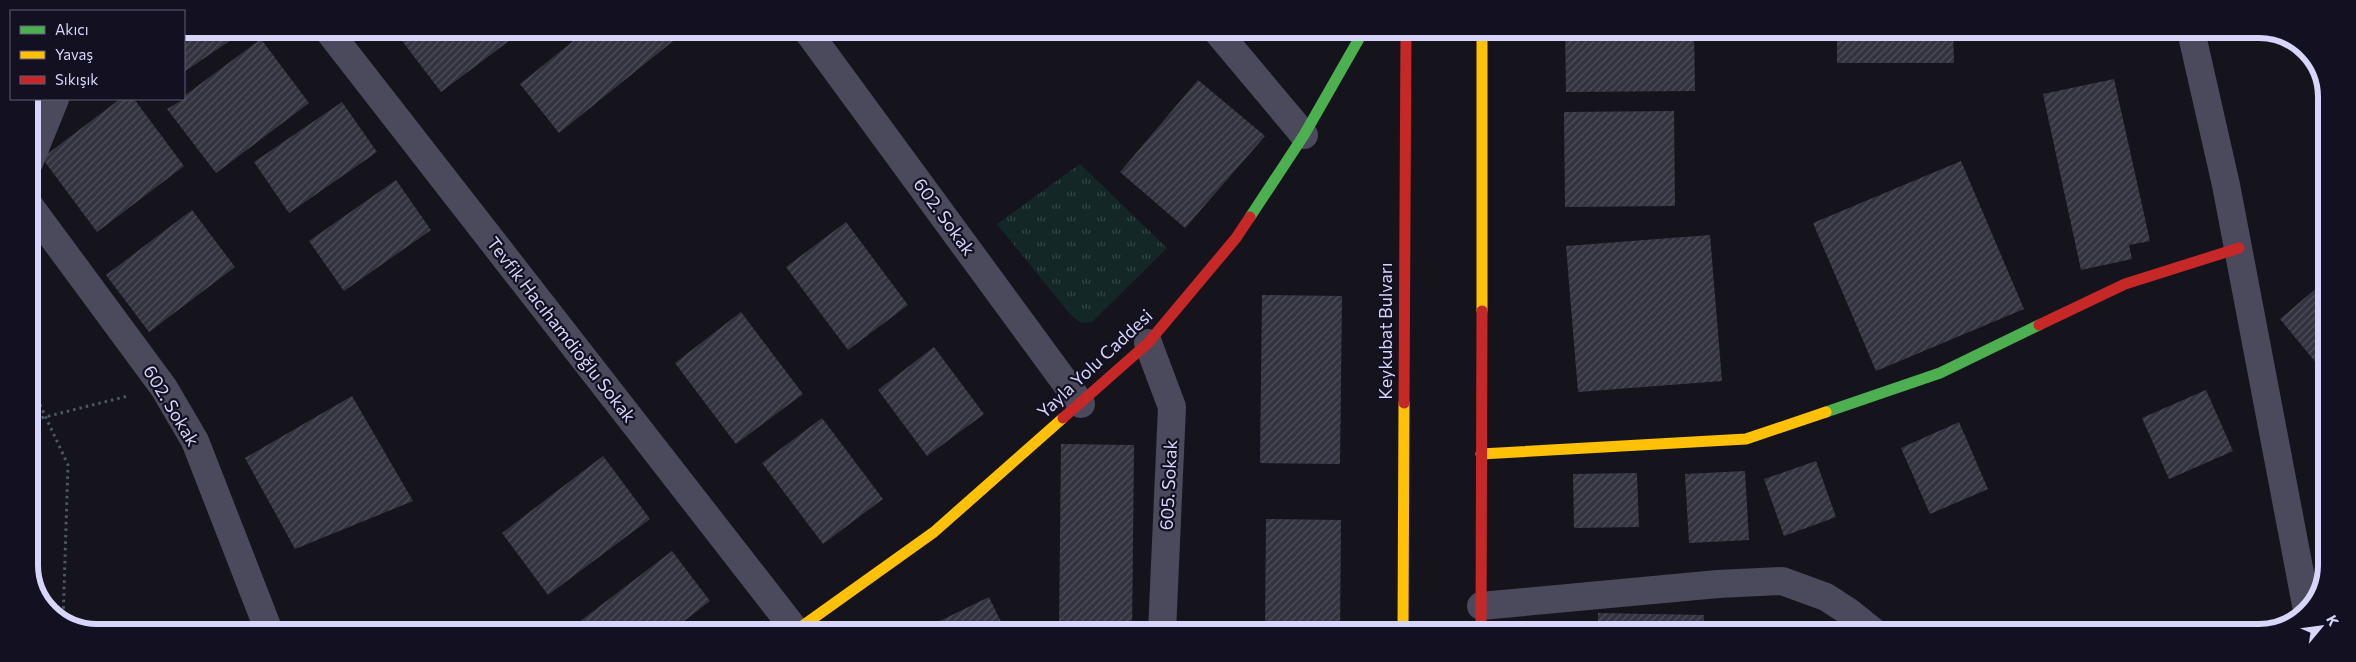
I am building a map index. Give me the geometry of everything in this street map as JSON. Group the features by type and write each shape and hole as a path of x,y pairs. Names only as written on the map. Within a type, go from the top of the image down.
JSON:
{"main road":[{"name":"Yayla Yolu Caddesi","path":"805,624 934,532 1148,343 1236,238 1304,135 1359,38"},
{"name":"Keykubat Bulvarı","path":"1403,624 1406,38"},
{"path":"1481,619 1482,38"},
{"path":"1481,454 1746,439 1940,373 2125,284 2239,248"}],"street":[{"name":"Tevfik Hacıhamdioğlu Sokak","path":"334,38 790,624"},
{"name":"602. Sokak","path":"812,38 1081,404"},
{"path":"1223,38 1304,135"},
{"path":"2193,38 2239,248 2305,602"},
{"path":"37,144 55,100"},
{"name":"602. Sokak","path":"37,216 164,388 195,441 266,624"},
{"name":"605. Sokak","path":"1148,343 1172,407 1162,624"},
{"path":"1481,619 1718,584 1782,581 1826,597 1864,624"}],"path":[{"path":"38,418 164,388"},
{"path":"38,400 68,465 63,614"}],"green space":[{"path":"1080,164 1167,248 1092,322 1081,323 1070,314 997,224"}],"building":[{"path":"185,38 234,38 185,71"},
{"path":"400,38 513,38 441,92"},
{"path":"577,38 677,38 559,133 520,84"},
{"path":"1565,38 1694,38 1695,91 1566,92"},
{"path":"1837,38 1953,38 1954,63 1837,63"},
{"path":"261,39 309,103 216,173 167,109 185,100 185,95"},
{"path":"2114,79 2150,241 2129,245 2132,259 2081,270 2043,94"},
{"path":"1198,80 1265,136 1185,228 1120,172"},
{"path":"119,100 135,100 184,166 97,232 42,158"},
{"path":"342,102 377,152 289,213 254,162"},
{"path":"1674,111 1675,206 1565,207 1564,112"},
{"path":"1961,161 2024,309 1876,371 1813,223"},
{"path":"396,180 431,230 344,291 309,241"},
{"path":"192,210 235,267 149,332 106,275"},
{"path":"846,222 908,305 848,350 786,267"},
{"path":"1710,235 1722,381 1578,392 1566,246"},
{"path":"2318,287 2318,365 2280,319"},
{"path":"1262,295 1342,296 1340,464 1260,463"},
{"path":"741,312 803,394 736,444 675,363"},
{"path":"934,347 984,414 927,456 878,390"},
{"path":"2206,390 2233,451 2169,479 2142,418"},
{"path":"352,396 413,501 295,549 245,458"},
{"path":"822,418 883,499 823,544 762,463"},
{"path":"1959,422 1988,489 1930,514 1901,448"},
{"path":"1061,444 1134,445 1132,624 1059,624"},
{"path":"603,456 650,519 548,595 502,533"},
{"path":"1816,461 1836,517 1784,536 1764,479"},
{"path":"1745,471 1749,540 1689,543 1685,474"},
{"path":"1637,473 1639,527 1574,528 1573,474"},
{"path":"1266,519 1341,520 1340,624 1265,624"},
{"path":"672,551 710,601 680,624 576,624"},
{"path":"989,597 1002,624 933,624"},
{"path":"1598,613 1704,615 1704,624 1598,624"}],"traffic: fast":[{"path":"1250,217 1304,135 1359,38"},
{"path":"1826,412 1940,373 2039,325"}],"traffic: slow":[{"path":"1482,38 1482,311"},
{"path":"1403,624 1404,403"},
{"path":"1481,454 1746,439 1826,412"},
{"path":"805,624 934,532 1063,418"}],"traffic: jam":[{"path":"1404,403 1406,38"},
{"path":"1063,418 1148,343 1236,238 1250,217"},
{"path":"2039,325 2125,284 2239,248"},
{"path":"1481,624 1482,311"}]}
